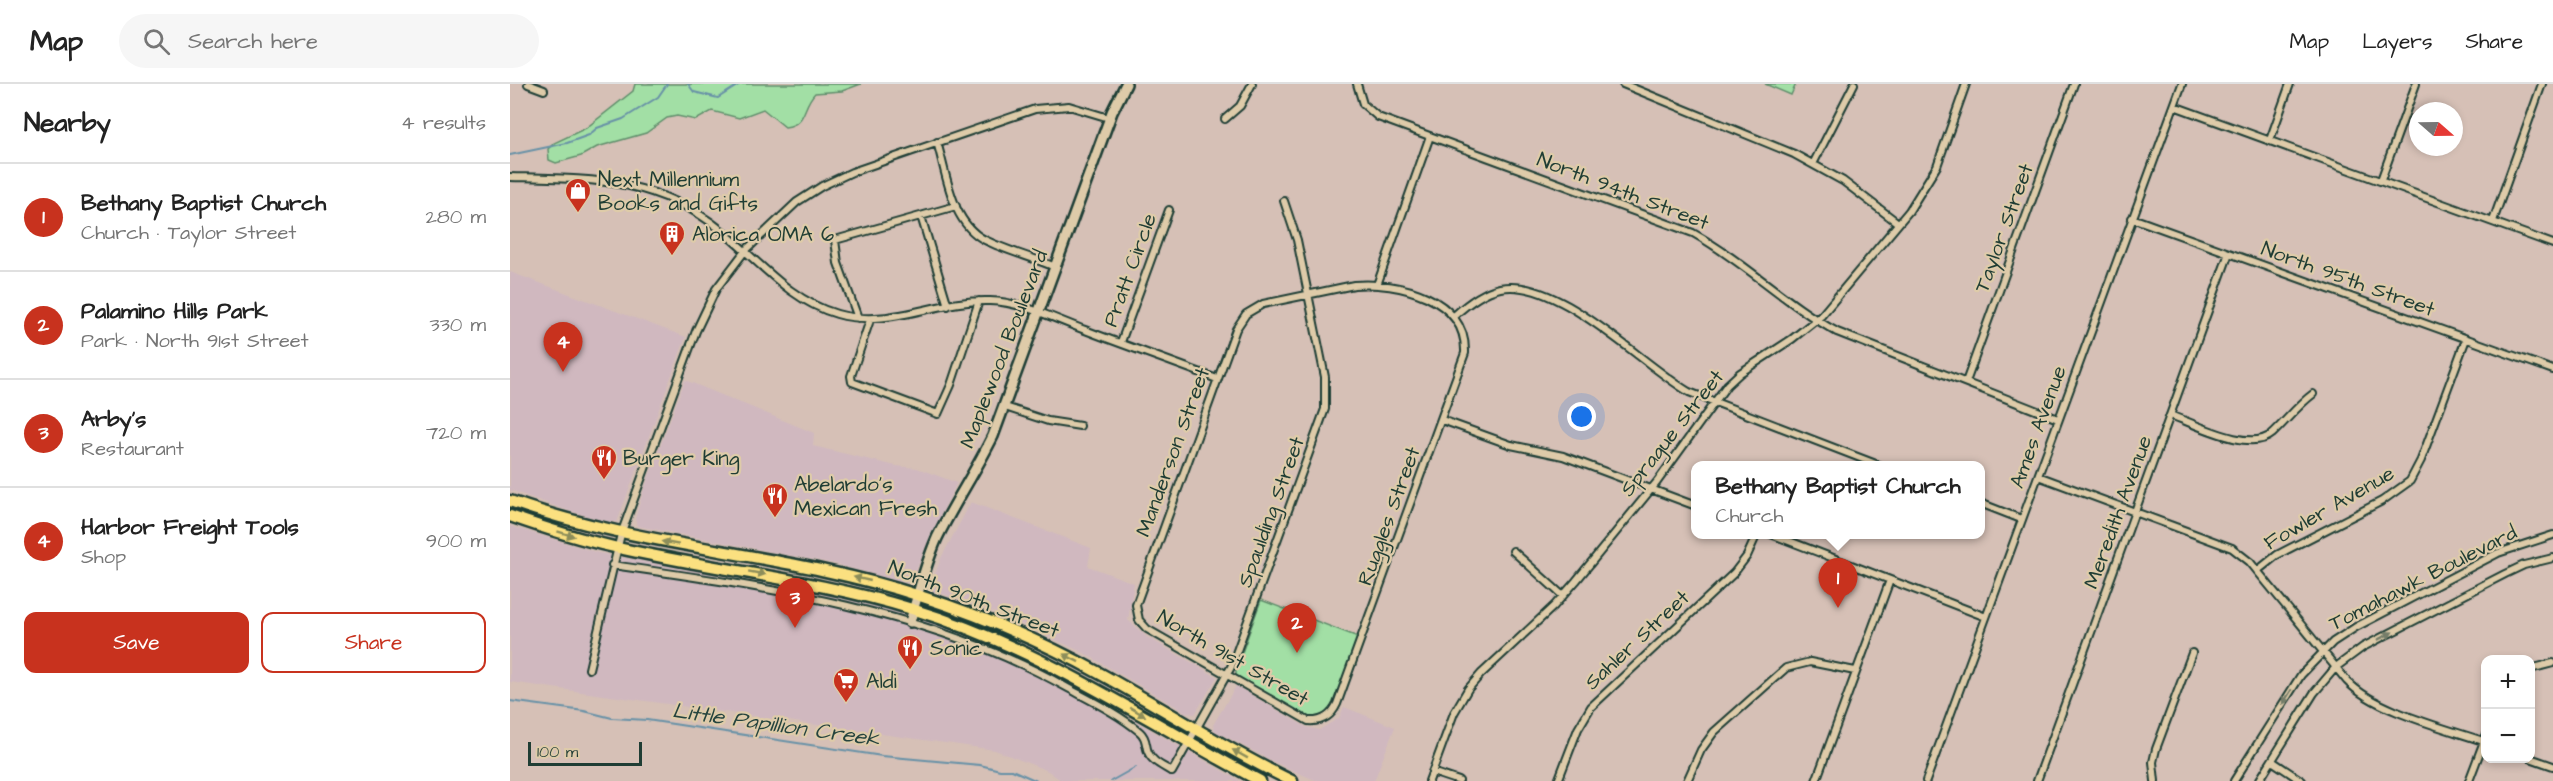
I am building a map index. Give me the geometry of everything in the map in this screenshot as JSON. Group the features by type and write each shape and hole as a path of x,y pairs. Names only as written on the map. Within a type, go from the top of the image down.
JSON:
{"main road":[{"name":"North 90th Street","path":"510,501 563,519 621,534 840,574 918,596 1004,627 1054,650 1292,781"},
{"name":"North 90th Street","path":"510,516 616,548 818,584 914,609 967,627 1038,657 1260,781"}],"street":[{"path":"528,84 544,90"},
{"name":"Maplewood Boulevard","path":"909,622 938,538 980,465 1005,407 1109,118 1126,84"},
{"path":"1225,119 1240,106 1252,84"},
{"name":"North 94th Street","path":"1357,84 1363,104 1378,117 1693,233 1740,262 1815,320 1867,345 2058,418"},
{"path":"1623,84 1775,146 1813,164 1854,189 1898,223"},
{"path":"1813,164 1854,84"},
{"name":"Sprague Street","path":"1429,781 1454,713 1468,689 1563,596 1651,489 1714,402 1740,373 1792,339 1815,320 1922,194 1933,174 1966,84"},
{"name":"Taylor Street","path":"1966,382 2074,84"},
{"name":"Ames Avenue","path":"1926,781 2182,84"},
{"path":"2270,140 2290,84"},
{"path":"2381,180 2416,84"},
{"path":"2493,221 2542,84"},
{"path":"2174,106 2553,244"},
{"path":"588,669 616,548 702,315 719,284 745,252 784,212 822,186 852,172 1047,107 1076,107 1109,118"},
{"path":"1377,285 1430,136"},
{"path":"937,142 956,206 965,223 981,237 1055,267"},
{"path":"510,177 599,179 643,188 672,199 703,217 802,299 827,311 870,320 979,301 1004,303 1038,312 1217,379"},
{"name":"Spaulding Street","path":"909,622 980,646 1067,687 1141,733 1152,759 1172,772 1227,676 1325,409 1325,377 1297,240 1284,201"},
{"path":"858,318 838,263 834,242 956,206"},
{"name":"Pratt Circle","path":"1121,342 1169,210"},
{"path":"921,216 948,306"},
{"name":"North 95th Street","path":"2132,218 2553,370"},
{"name":"Meredith Avenue","path":"2037,781 2229,253"},
{"path":"1308,294 1354,285 1398,288 1429,298 1454,316 1478,297 1497,289 1512,287 1533,291 1569,306 1672,382 1714,402 1870,461"},
{"name":"Manderson Street","path":"1136,612 1137,598 1240,320 1253,308 1263,304 1308,294"},
{"path":"870,320 851,376 852,382 938,414 951,385 979,301"},
{"name":"Ruggles Street","path":"1320,721 1331,714 1337,704 1442,420 1464,352 1463,333 1454,316"},
{"name":"Fowler Avenue","path":"2258,571 2277,555 2382,501 2410,481 2421,460 2466,339"},
{"path":"2170,415 2241,441 2259,441 2272,434 2313,394"},
{"path":"1005,407 1048,421 1080,426"},
{"path":"1442,420 1511,445 1563,456 1691,504"},
{"path":"2038,476 2232,548 2250,561 2352,686 2372,700 2481,739"},
{"path":"1985,505 2021,519"},
{"name":"Tomahawk Boulevard","path":"2234,781 2301,675 2322,651 2356,627 2498,553 2553,536"},
{"name":"Sahler Street","path":"1558,781 1578,729 1591,707 1734,573 1747,556 1755,539"},
{"path":"1784,539 1986,617"},
{"path":"1513,551 1563,596"},
{"name":"Tomahawk Boulevard","path":"2259,781 2314,693 2336,667 2363,648 2505,574 2524,565 2553,558"},
{"path":"612,565 648,569 822,601 909,622"},
{"path":"1816,781 1890,580"},
{"name":"North 91st Street","path":"1136,612 1147,629 1301,719 1320,721"},
{"path":"2155,781 2153,762 2156,749 2192,653"},
{"path":"1688,781 1696,758 1714,732 1786,668 1810,662 1855,671"},
{"path":"2535,668 2553,663"},
{"path":"2469,781 2481,750"},
{"path":"2535,760 2553,766"},
{"path":"2272,761 2302,781"},
{"path":"1432,772 1459,781"}],"shaded area":[{"path":"510,272 686,337 617,522 609,522 566,510 510,490"},
{"path":"685,380 814,433 813,446 896,466 917,468 957,483 930,536 912,581 902,582 835,564 637,526 635,519 643,492"},
{"path":"971,502 1091,548 1088,566 1134,583 1128,620 1147,637 1217,677 1195,714 1187,713 1084,653 994,612 932,590 932,583 941,558"},
{"path":"510,526 599,553 836,597 889,610 963,633 1055,675 1240,781 1062,781 1048,771 995,750 510,682"},
{"path":"1236,686 1306,727 1319,730 1339,718 1344,707 1395,727 1374,781 1317,781 1274,762 1215,731 1213,725"}],"green space":[{"path":"635,84 861,84 842,91 815,93 801,119 785,127 763,109 739,118 712,111 696,120 677,116 667,118 646,133 597,147 581,156 556,163 549,160 548,149 554,143 586,128 633,91"},
{"path":"1765,84 1796,84 1791,95"},
{"path":"1261,600 1358,637 1332,708 1323,715 1305,716 1236,676 1236,669"}],"waterway":[{"path":"510,155 567,143 589,135 597,128 623,119 658,97 667,84"},
{"path":"688,84 694,92 718,98 740,84"},
{"name":"Little Papillion Creek","path":"510,701 584,711 612,718 647,720 882,756 980,765 1000,770 1012,770 1037,781"},
{"path":"1111,781 1136,767"}],"place":[{"name":"Next Millennium Books and Gifts","path":"578,214"},
{"name":"Alorica OMA 6","path":"672,257"},
{"name":"Harbor Freight Tools","path":"563,372"},
{"name":"Burger King","path":"604,481"},
{"name":"Abelardo's Mexican Fresh","path":"775,519"},
{"name":"Bethany Baptist Church","path":"1838,608"},
{"name":"Arby's","path":"795,628"},
{"name":"Palamino Hills Park","path":"1297,653"},
{"name":"Sonic","path":"910,671"},
{"name":"Aldi","path":"846,704"}]}
